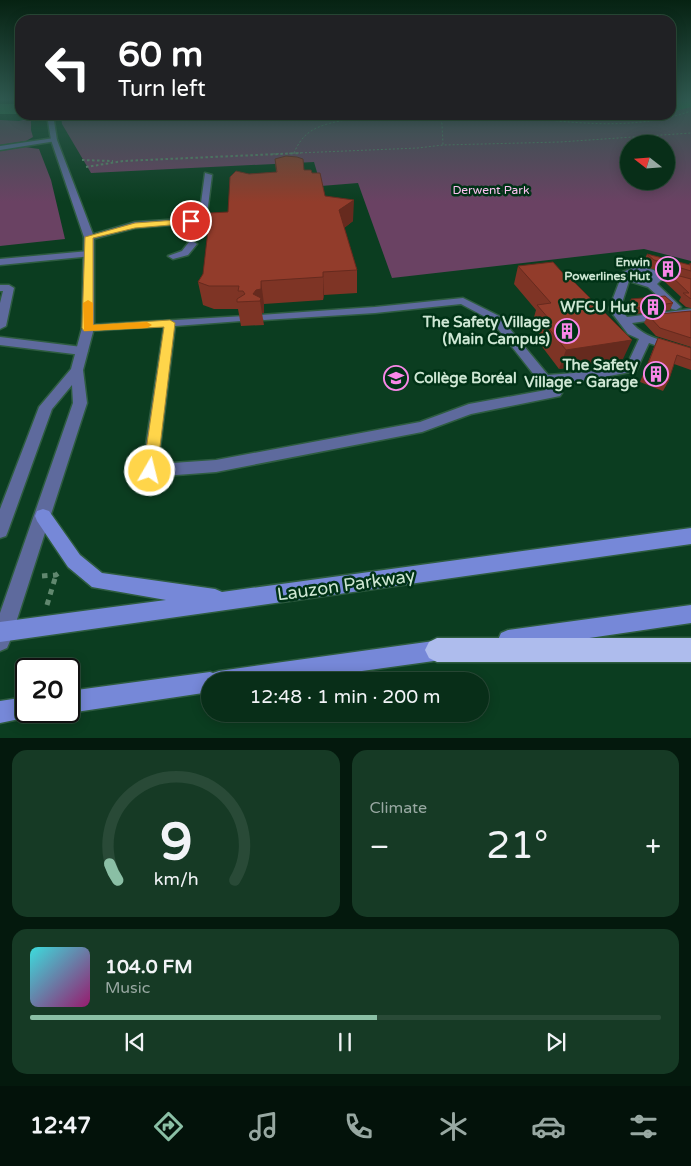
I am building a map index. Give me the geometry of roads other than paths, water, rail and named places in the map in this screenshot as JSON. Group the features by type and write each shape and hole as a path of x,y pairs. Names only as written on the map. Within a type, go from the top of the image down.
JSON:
{"highway":[{"path":"438,650 691,650"}],"main road":[{"path":"43,516 74,561 98,582 233,600"},
{"name":"Lauzon Parkway","path":"1,635 233,600 691,536"},
{"path":"283,672 691,614"},
{"path":"80,700 201,683"},
{"path":"0,712 15,710"}],"street":[{"path":"0,531 46,407 76,370 88,328 89,237 53,133"},
{"path":"0,148 54,140"},
{"path":"89,237 135,225 203,220 208,175"},
{"path":"173,256 185,253 193,240 193,232 178,229"},
{"path":"0,262 89,254"},
{"path":"664,276 646,270 633,269 628,272 614,310 632,331 645,338 691,353"},
{"path":"646,270 654,274 657,279 650,284"},
{"path":"628,274 636,281 650,284 688,315"},
{"path":"0,288 9,288 0,326"},
{"path":"170,323 150,471 216,466 422,427 468,409 555,393 495,318 463,301 374,310 264,317"},
{"path":"623,321 688,315"},
{"path":"88,328 241,318"},
{"path":"544,380 587,376 632,368 645,338"},
{"path":"0,341 82,351"},
{"path":"1,635 80,403 76,370"}],"place":[{"name":"Enwin Powerlines Hut","path":"668,269"},
{"name":"WFCU Hut","path":"653,307"},
{"name":"The Safety Village (Main Campus)","path":"567,331"},
{"name":"The Safety Village - Garage","path":"656,374"},
{"name":"Collège Boréal","path":"396,378"}],"park label":[{"name":"Derwent Park","path":"491,190"}]}
